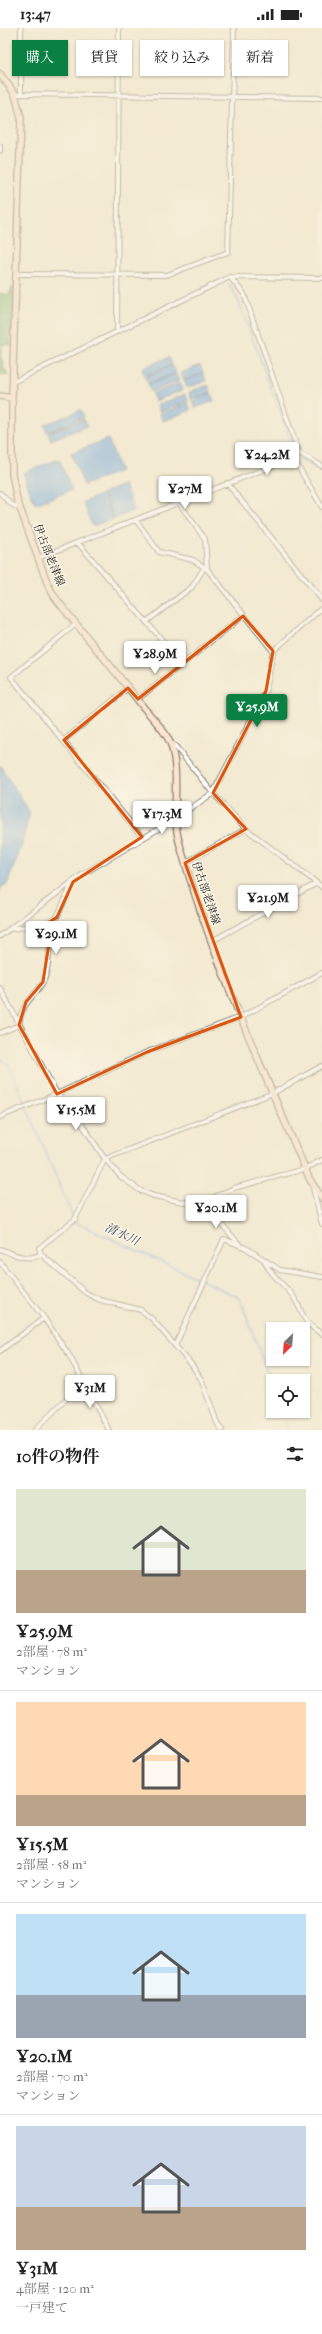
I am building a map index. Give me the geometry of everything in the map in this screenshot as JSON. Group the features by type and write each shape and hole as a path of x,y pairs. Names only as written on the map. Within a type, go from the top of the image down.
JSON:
{"main road":[{"name":"伊古部老津線","path":"0,74 18,94 22,118 12,398 12,474 20,509 48,585 76,624 138,699 171,744 174,767 175,819 179,844 185,863 212,941 241,1017 305,1169 310,1180 322,1198"},
{"path":"0,396 12,398"}],"street":[{"path":"22,28 18,94 322,98"},
{"path":"117,332 119,28"},
{"path":"16,274 167,275 228,252 234,28"},
{"path":"0,146 0,151"},
{"path":"13,382 230,277 322,278"},
{"path":"230,277 244,294 299,453 322,466"},
{"path":"38,558 293,458 299,453"},
{"path":"293,458 322,507"},
{"path":"227,484 322,600"},
{"path":"0,493 20,509"},
{"path":"146,622 192,588 205,569 205,539 179,503"},
{"path":"136,520 159,552 193,560 205,569 273,651"},
{"path":"78,543 182,663"},
{"path":"0,936 12,929 83,874 142,837 175,819 213,793 266,691 273,651 322,608"},
{"path":"138,699 243,616"},
{"path":"76,624 12,677 142,837"},
{"path":"64,740 128,688"},
{"path":"171,744 175,746 213,793 246,829 322,887"},
{"path":"185,863 246,829"},
{"path":"12,929 48,923 57,917 73,882"},
{"path":"212,941 317,883"},
{"path":"19,1026 26,1002 43,982 49,943 48,923"},
{"path":"0,1117 57,1094 146,1052 241,1017 322,973"},
{"path":"0,988 19,1026 57,1094 72,1109 105,1160 121,1177 141,1191 154,1196 196,1205 210,1211 240,1245"},
{"path":"0,1033 19,1026"},
{"path":"222,1430 218,1425 201,1380 175,1346 141,1310 100,1300 86,1293 41,1254 39,1248 73,1220 105,1160 274,1093 322,1066"},
{"path":"196,1205 234,1188 305,1169 322,1160"},
{"path":"310,1180 316,1195 322,1224"},
{"path":"175,1346 222,1241 226,1239 240,1245 280,1270 322,1277"},
{"path":"0,1249 24,1257 37,1257 41,1254"},
{"path":"0,1262 44,1318 84,1381 110,1430"},
{"path":"265,1262 274,1276 292,1294 306,1323 322,1334"},
{"path":"0,1351 44,1318"},
{"path":"35,1430 84,1381"}],"highlighted area":[{"path":"243,616 273,651 266,691 213,793 246,829 185,863 241,1017 147,1052 57,1094 19,1025 26,1002 43,982 49,943 48,923 57,917 73,882 142,837 64,740 128,688 138,699"}],"green space":[{"path":"12,287 14,287 11,345 1,344 1,358 4,364 3,369 7,371 7,376 0,375 0,293 9,295"}],"water":[{"path":"169,357 172,365 144,376 142,368"},
{"path":"200,365 203,373 184,380 181,373"},
{"path":"173,366 176,373 148,384 145,377"},
{"path":"203,373 206,381 187,388 184,381"},
{"path":"176,374 179,381 151,392 148,385"},
{"path":"180,383 183,390 155,401 152,394"},
{"path":"208,385 211,392 191,399 189,392"},
{"path":"211,393 214,401 195,408 192,401"},
{"path":"185,394 188,401 160,412 157,405"},
{"path":"188,403 191,410 163,421 160,414"},
{"path":"81,410 84,417 47,432 44,425"},
{"path":"84,419 87,426 51,440 48,433"},
{"path":"108,439 120,471 84,485 71,453"},
{"path":"59,459 72,490 35,504 23,473"},
{"path":"124,485 134,510 114,519 104,493"},
{"path":"103,494 113,519 92,526 83,502"},
{"path":"0,765 30,813 20,851 7,884 1,887 0,892"}],"waterway":[{"path":"229,285 238,300 294,449"},
{"path":"299,459 322,472"},
{"name":"清水川","path":"0,1058 9,1065 75,1222 236,1296 241,1301 268,1374"},
{"name":"清水川","path":"284,1418 288,1430"}]}
